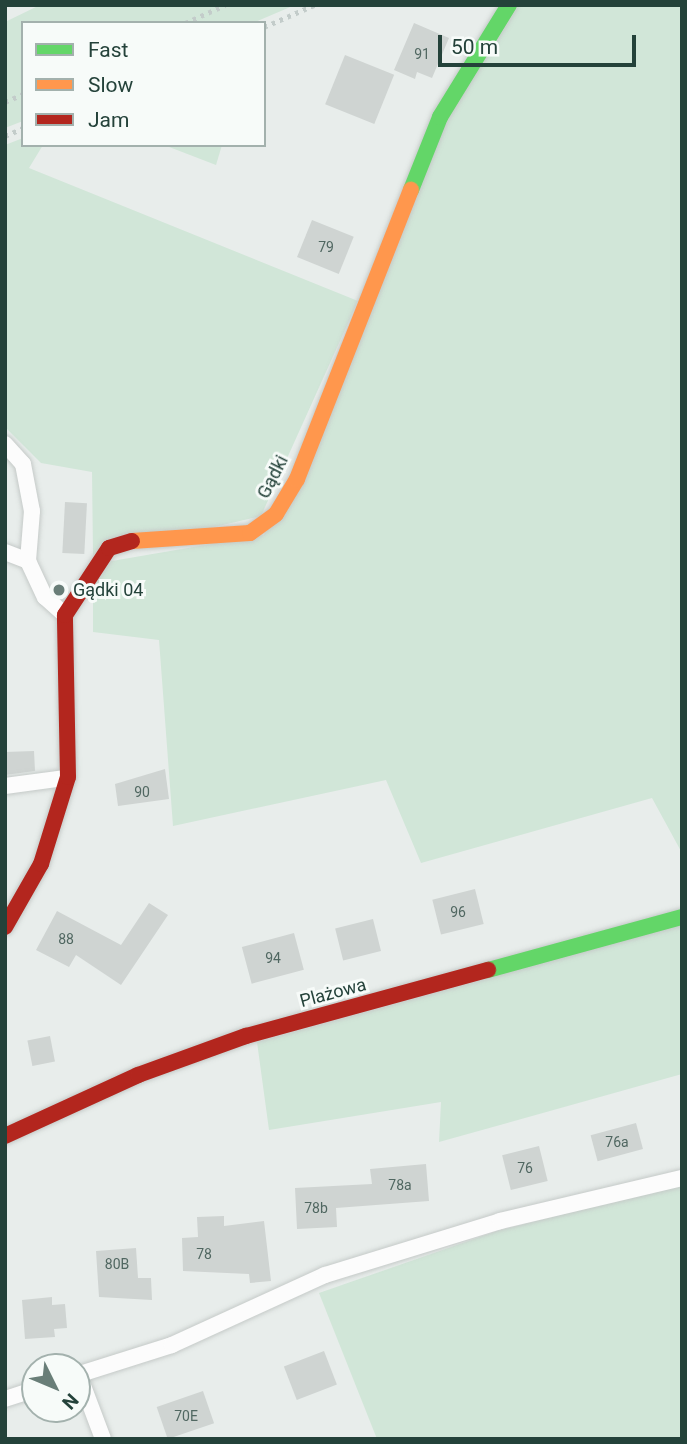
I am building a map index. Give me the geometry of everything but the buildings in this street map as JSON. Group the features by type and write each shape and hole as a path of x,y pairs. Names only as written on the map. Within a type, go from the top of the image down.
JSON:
{"street":[{"name":"Gądki","path":"65,615 109,548 146,537 250,533 276,514 297,479 440,117 509,5"},
{"path":"5,927 41,864 68,777 65,615"},
{"name":"Plażowa","path":"5,1136 138,1076 246,1036 682,917"}],"lane":[{"path":"5,444 23,464 32,511 27,561 46,597 65,615"},
{"path":"5,552 27,561"},
{"path":"5,786 68,777"},
{"path":"91,1371 172,1345 325,1275 500,1221 682,1178"},
{"path":"91,1408 103,1439"}],"path":[{"path":"189,21 225,5"},
{"path":"266,26 314,5"},
{"path":"5,102 21,95"},
{"path":"5,136 21,129"}],"green space":[{"path":"40,5 295,5 258,21 21,21 21,122 5,128 5,22"},
{"path":"519,5 682,5 682,853 652,798 421,863 386,780 173,826 159,640 93,632 93,577 106,562 264,535 448,119"},
{"path":"21,139 21,147 42,147 29,168 358,301 261,516 93,555 92,472 41,463 5,427 5,145"},
{"path":"169,147 221,147 216,165"},
{"path":"682,925 682,1074 439,1142 441,1102 269,1130 257,1042"},
{"path":"682,1184 682,1439 377,1439 319,1293 497,1231"}],"traffic: fast":[{"path":"411,190 440,117 509,5"},
{"path":"488,970 682,917"}],"traffic: slow":[{"path":"132,541 250,533 276,514 297,479 411,190"}],"traffic: jam":[{"path":"5,927 41,864 68,777 65,615 109,548 132,541"},
{"path":"5,1136 138,1075 246,1036 488,970"}],"place":[{"name":"Gądki 04","path":"59,590"}]}
